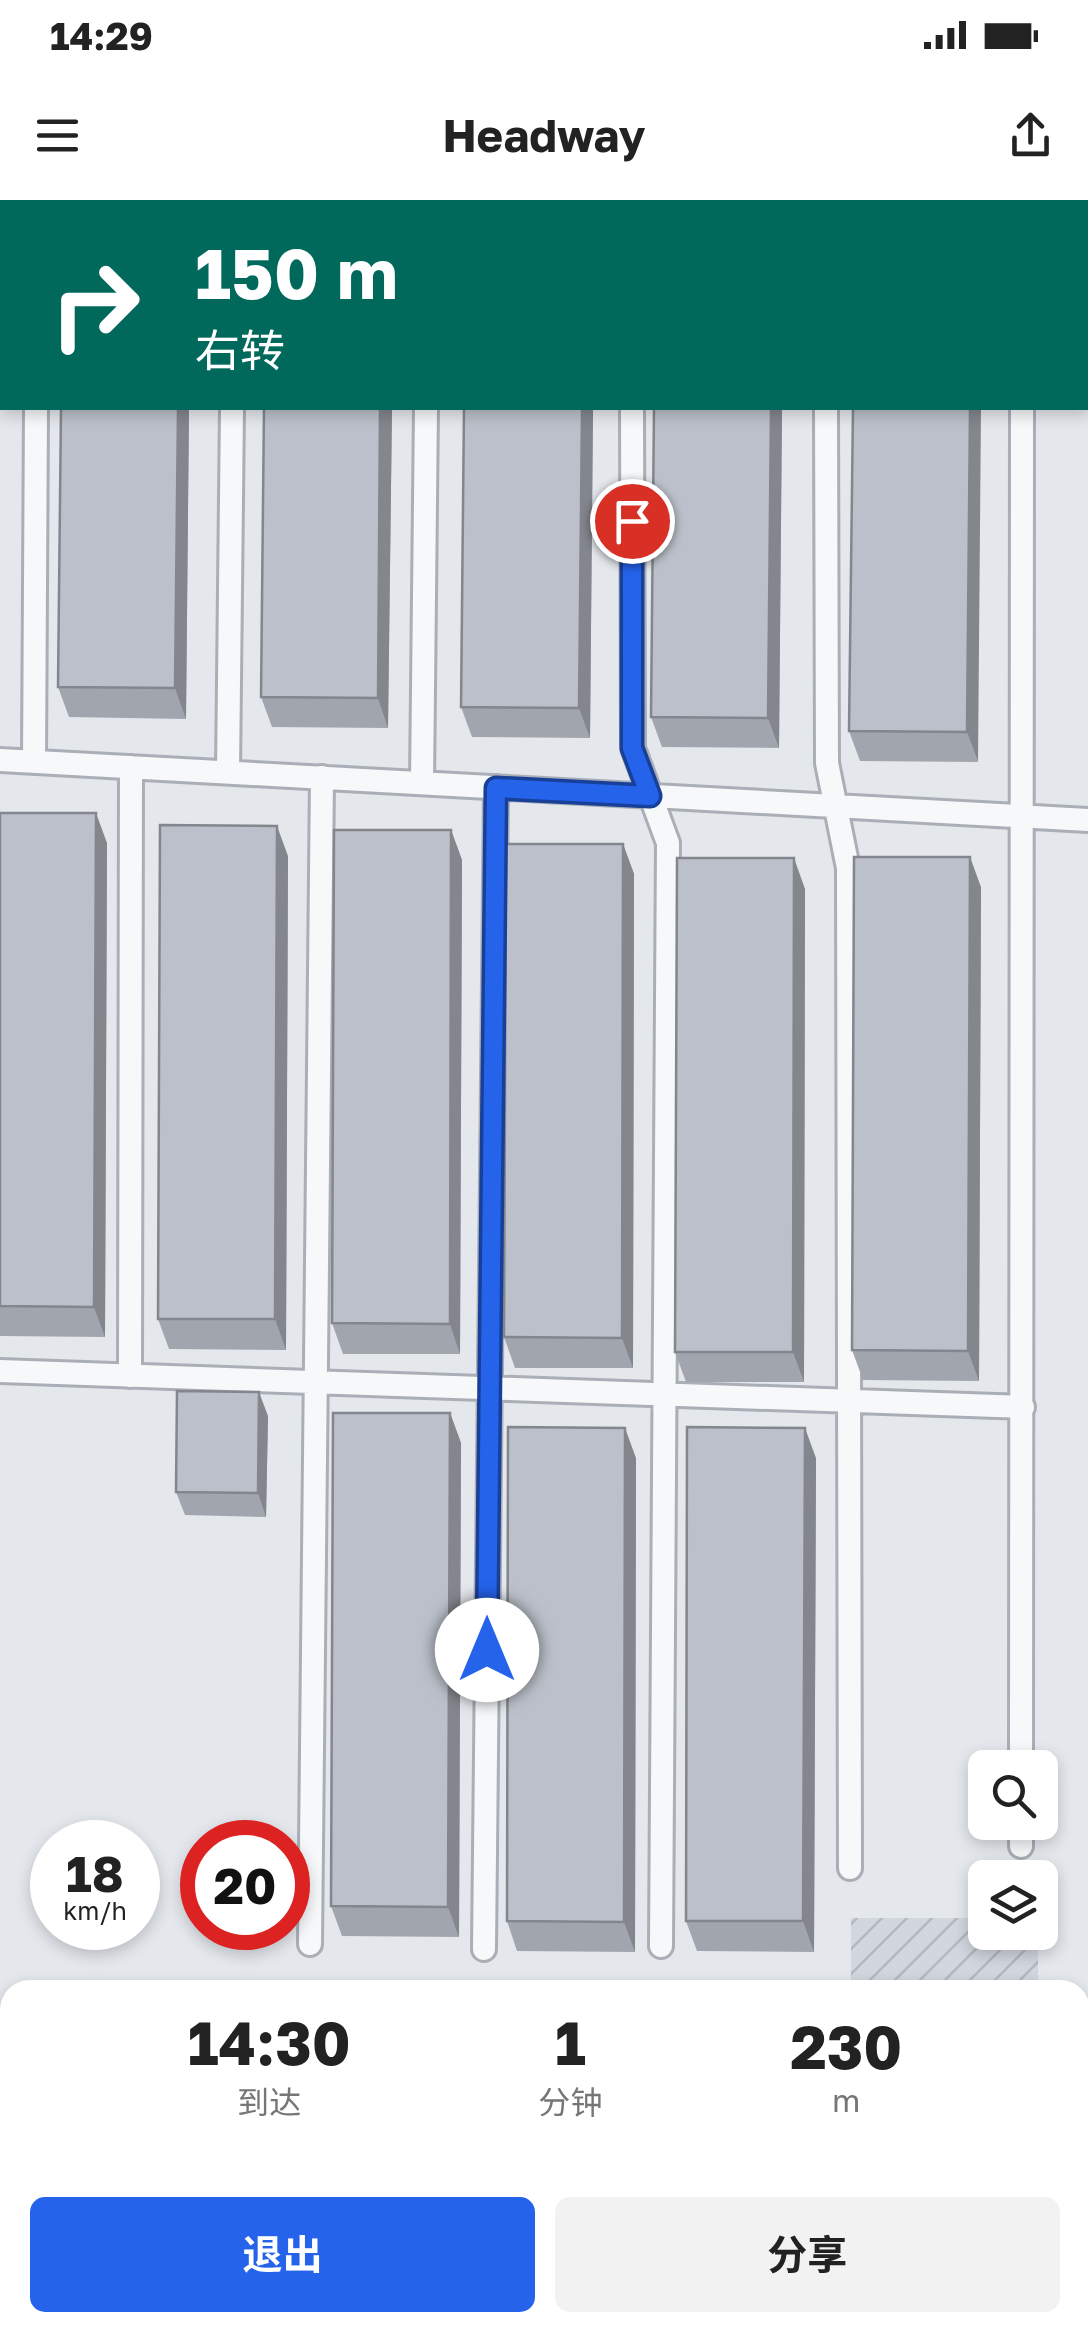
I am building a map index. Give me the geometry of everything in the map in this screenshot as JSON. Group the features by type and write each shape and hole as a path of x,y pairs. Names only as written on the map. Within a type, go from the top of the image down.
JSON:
{"lane":[{"path":"34,762 36,410"},
{"path":"228,772 232,410"},
{"path":"422,783 426,410"},
{"path":"632,410 632,748 668,843 661,1946"},
{"path":"826,410 828,763 848,868 850,1868"},
{"path":"1021,1750 1022,410"},
{"path":"0,760 1088,820"},
{"path":"130,1376 131,767"},
{"path":"310,1944 322,778"},
{"path":"484,1949 496,788"},
{"path":"0,1372 1023,1407"}],"shaded area":[{"path":"851,1918 968,1918 968,1950 1038,1950 1038,1980 851,1980"}],"building":[{"path":"61,410 178,410 175,688 58,687"},
{"path":"264,410 380,410 378,698 261,697"},
{"path":"464,410 582,410 579,708 461,707"},
{"path":"654,410 771,410 768,718 651,717"},
{"path":"853,410 970,410 967,732 849,731"},
{"path":"0,813 96,813 94,1307 0,1306"},
{"path":"160,825 277,826 275,1319 158,1319"},
{"path":"334,830 451,830 450,1324 332,1323"},
{"path":"506,844 623,844 622,1338 504,1337"},
{"path":"854,857 970,857 968,1351 852,1350"},
{"path":"677,858 794,858 793,1352 675,1352"},
{"path":"177,1391 259,1392 258,1493 176,1492"},
{"path":"333,1413 450,1413 448,1907 331,1906"},
{"path":"508,1427 625,1428 624,1922 507,1921"},
{"path":"687,1427 805,1428 803,1921 686,1921"}],"route":[{"path":"487,1650 496,788 650,796 632,748 632,521"}]}
